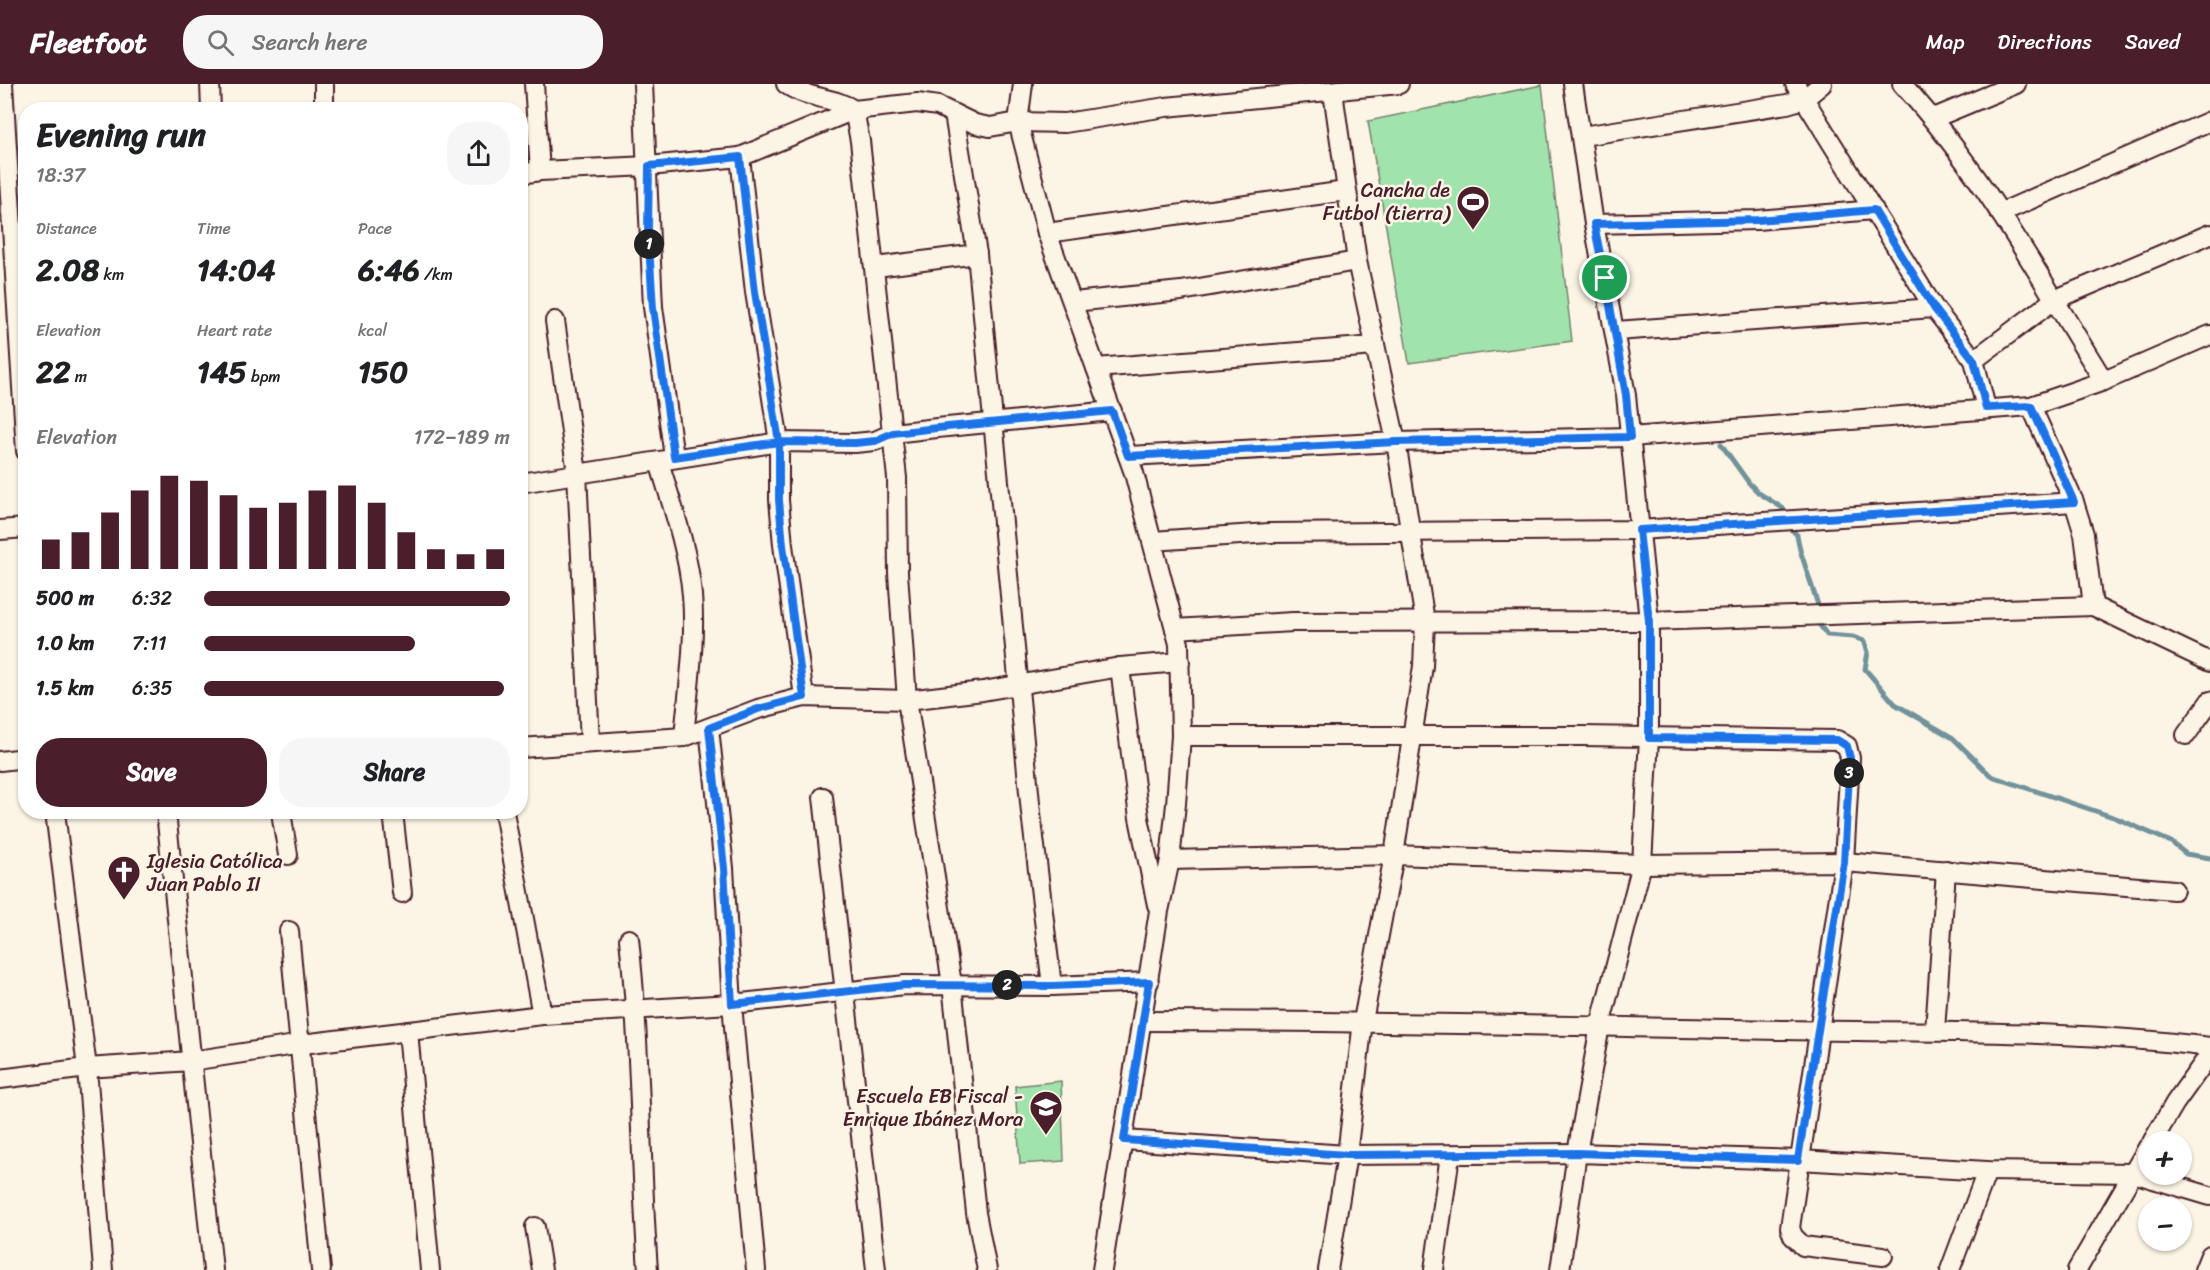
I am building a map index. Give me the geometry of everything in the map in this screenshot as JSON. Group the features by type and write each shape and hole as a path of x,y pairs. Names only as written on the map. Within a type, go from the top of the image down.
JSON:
{"street":[{"path":"3,84 18,325"},
{"path":"210,84 211,102"},
{"path":"324,84 324,102"},
{"path":"534,84 540,171"},
{"path":"643,84 649,166 648,229 666,460 692,596 691,656 684,737"},
{"path":"786,84 810,96 844,103 854,110 876,267 893,433 897,478 898,573 907,700 952,984 976,1213 987,1270"},
{"path":"1023,84 1018,122 1047,233 1128,456 1175,629 1180,662 1181,736 1170,860 1159,911 1102,1270"},
{"path":"528,173 649,166 740,157 854,110 917,103 938,106 975,124 990,127 1018,122 1065,123 1166,106 1399,84"},
{"path":"1560,1270 1577,1153 1600,1026 1642,864 1649,738 1649,621 1630,437 1616,331 1594,224 1573,84"},
{"path":"1582,136 1800,92 1822,84"},
{"path":"1902,84 1934,118 2000,213 2104,381"},
{"path":"1934,118 2016,84"},
{"path":"1328,1270 1347,1155 1363,1021 1394,855 1413,735 1423,666 1425,621 1413,531 1357,261 1333,92"},
{"path":"1800,92 1934,308 1974,360 1986,408"},
{"path":"954,114 977,255 991,422 1052,986"},
{"path":"2000,213 2210,121"},
{"path":"740,157 755,292 779,442 779,500 783,545 804,697"},
{"path":"1047,233 1346,191"},
{"path":"1594,224 1758,220 1874,210"},
{"path":"1974,360 2054,300 2210,234"},
{"path":"876,267 977,255"},
{"path":"1073,302 1181,291 1357,261"},
{"path":"1616,331 1934,308"},
{"path":"555,321 577,473 590,743"},
{"path":"1128,456 1396,442 1630,437 2031,406 2104,381 2210,335"},
{"path":"1096,368 1375,346"},
{"path":"2031,406 2074,502 2084,534 2093,606"},
{"path":"528,482 779,442 855,443 875,441 893,433 1112,411"},
{"path":"1152,541 1269,533 1639,530 2074,502"},
{"path":"0,530 18,529"},
{"path":"1175,629 1293,622 1649,621 2093,606 2210,662"},
{"path":"528,747 684,737 758,709 804,697 907,700 1019,685 1120,667 1180,662"},
{"path":"1120,667 1139,818 1159,911"},
{"path":"2186,735 2210,701"},
{"path":"709,728 724,868 732,1004 756,1270"},
{"path":"1181,736 1413,735 1837,740 1847,746 1850,758 1844,862 1798,1160 1790,1228 1797,1242 1803,1246 1883,1256"},
{"path":"0,761 18,759"},
{"path":"823,797 876,1270"},
{"path":"56,819 87,1068 103,1270"},
{"path":"167,819 213,1270"},
{"path":"282,819 288,855"},
{"path":"394,819 402,893"},
{"path":"505,819 542,1015"},
{"path":"1170,860 1394,855 1642,864 1844,862 2174,890"},
{"path":"1935,1030 1946,870"},
{"path":"289,931 302,1044 321,1270"},
{"path":"629,939 637,1011 642,1185 648,1270"},
{"path":"0,1079 87,1068 191,1061 302,1044 542,1015 732,1004 845,990 952,984 1052,986 1149,982"},
{"path":"1142,1021 1363,1021 1818,1030 1935,1030 2136,1038 2210,1047"},
{"path":"408,1031 430,1270"},
{"path":"2158,1131 2210,1054"},
{"path":"1124,1140 1347,1155 1577,1153 1798,1160 1987,1171 2133,1173 2210,1196"},
{"path":"1434,1270 1450,1155"},
{"path":"2078,1270 2138,1164"},
{"path":"1950,1270 1987,1171"},
{"path":"535,1227 542,1270"},
{"path":"2204,1270 2210,1255"}],"green space":[{"name":"Cancha de Futbol (tierra)","path":"1542,85 1572,341 1409,363 1368,121"},
{"path":"1061,1081 1064,1161 1020,1164 1015,1086"}],"waterway":[{"path":"1721,444 1749,483 1759,493 1784,509 1791,529 1797,535 1819,608 1819,624 1827,635 1853,637 1864,641 1868,652 1865,669 1895,704 1953,738 1991,776 2116,818 2171,842 2186,854 2210,858"}],"place":[{"name":"Cancha de Futbol (tierra)","path":"1473,231"},
{"name":"Iglesia Católica Juan Pablo II","path":"124,901"},
{"name":"Escuela EB Fiscal - Enrique Ibánez Mora","path":"1046,1136"}],"route":[{"path":"1605,278 1594,224 1758,220 1874,210 1934,308 1974,360 1986,408 2031,406 2074,502 1639,530 1649,621 1649,738 1837,740 1847,746 1850,758 1844,862 1798,1160 1577,1153 1347,1155 1124,1140 1149,982 1052,986 905,985 784,996 732,1004 724,868 712,777 709,728 758,709 804,697 783,545 779,500 779,442 755,292 740,157 649,166 648,229 653,308 674,457 779,442 875,441 893,433 1112,411 1128,456 1396,442 1630,437 1616,331 1605,278"}]}
